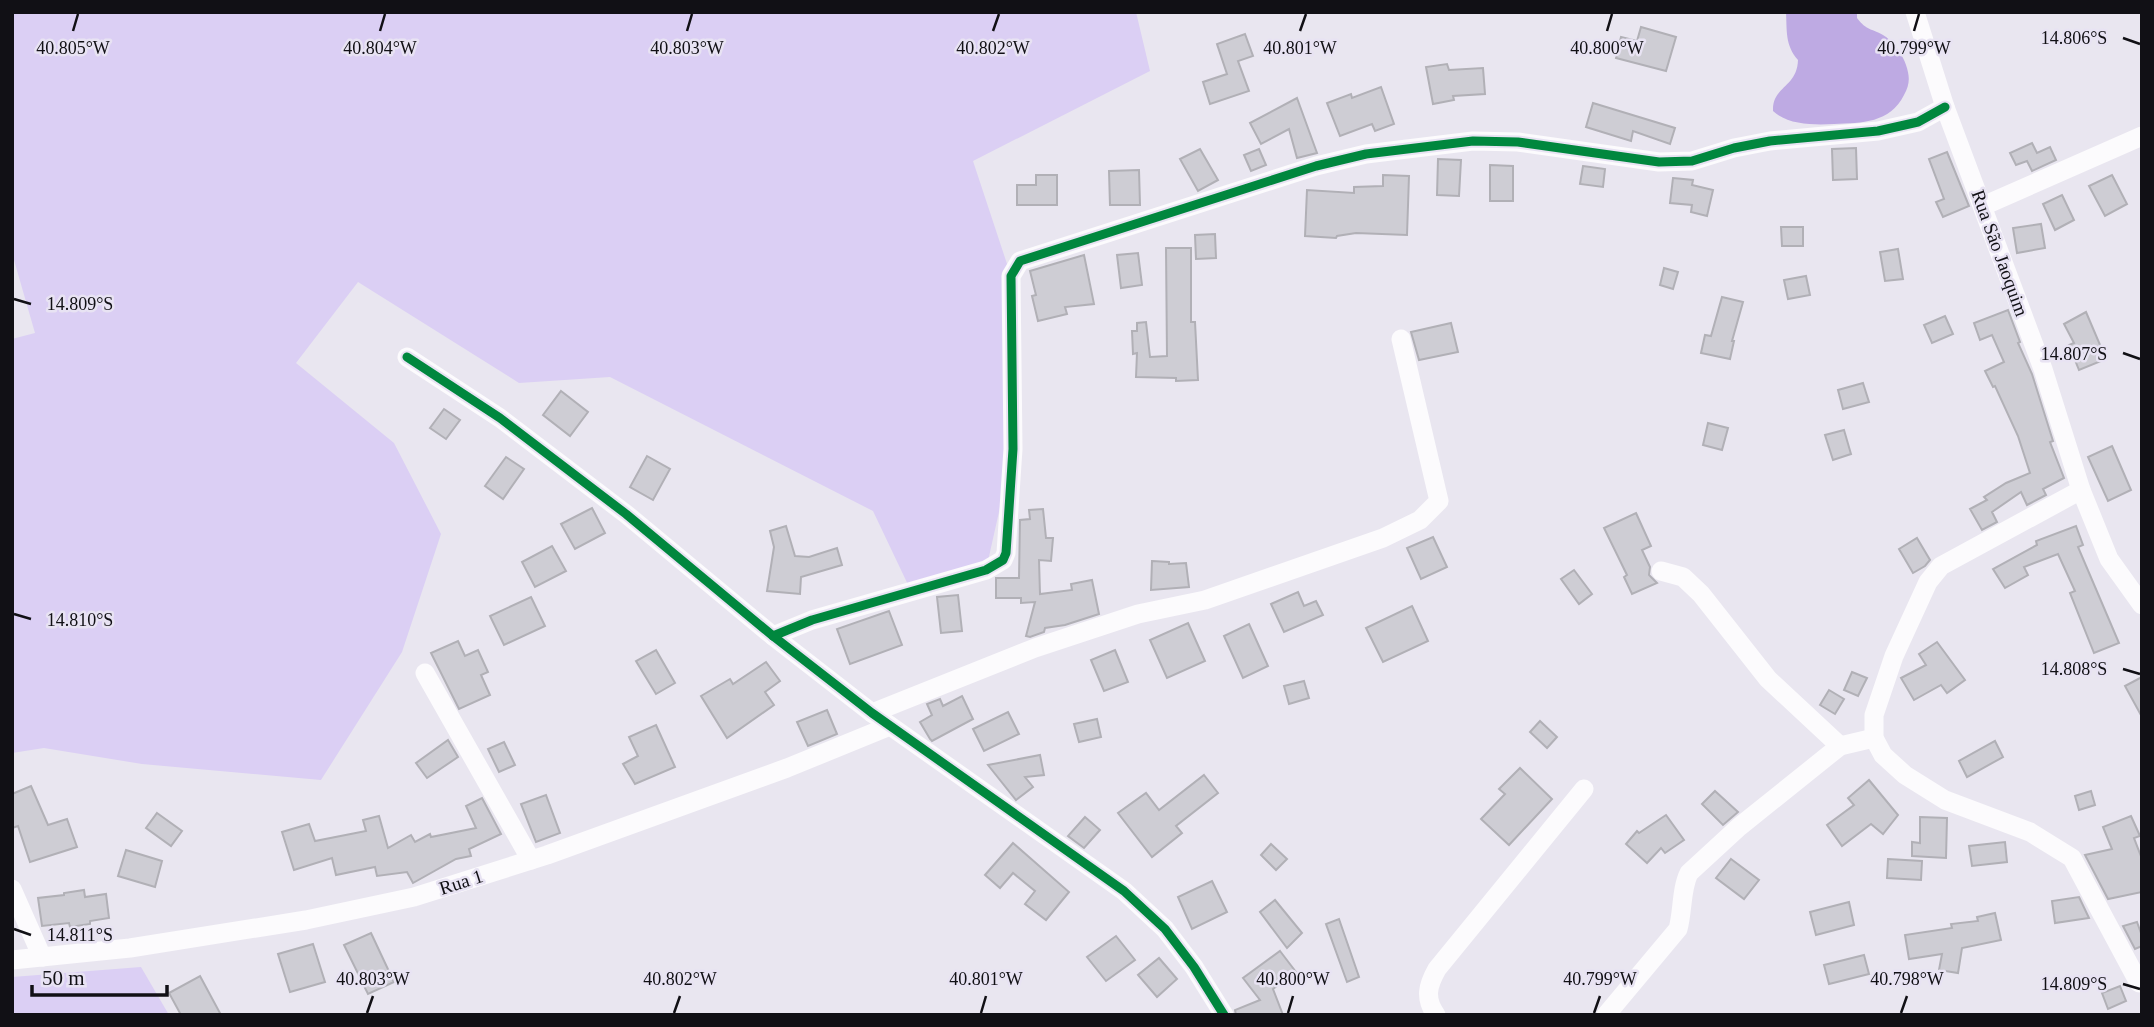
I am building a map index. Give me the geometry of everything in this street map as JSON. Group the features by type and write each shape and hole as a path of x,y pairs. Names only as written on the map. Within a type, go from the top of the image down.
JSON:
{"street":[{"name":"Rua São Jaoquim","path":"1915,12 1945,107 2043,369 2081,491 2109,559 2142,605"},
{"path":"773,636 812,620 986,570 1003,560 1006,553 1013,449 1011,276 1020,261 1317,166 1366,154 1473,141 1518,142 1660,162 1692,161 1734,148 1770,141 1878,131 1918,122 1945,107"},
{"path":"1983,206 2142,136"},
{"path":"872,713 1034,648 1138,614 1205,600 1383,538 1420,520 1439,501 1401,340"},
{"path":"407,357 500,418 615,506 773,636 872,713 1125,891 1165,929 1194,967 1224,1015"},
{"path":"2081,491 1941,566 1934,574 1916,606 1894,656 1874,715 1874,738 1883,755 1905,775 1945,800 2030,832 2071,858 2141,985"},
{"path":"1661,571 1683,577 1701,594 1768,679 1840,746"},
{"path":"425,673 531,860"},
{"name":"Rua 1","path":"12,960 130,948 306,920 414,897 531,860 787,768 890,726"},
{"path":"1606,1015 1678,929 1683,914 1685,881 1689,873 1739,827 1840,746 1874,738"},
{"path":"1436,1015 1427,996 1429,983 1437,969 1584,789"},
{"path":"12,889 42,957"}],"shaded area":[{"path":"12,12 1136,12 1150,71 973,161 1011,276 1013,449 986,570 911,591 873,511 610,377 519,383 358,282 296,363 394,443 441,534 402,652 321,780 142,764 44,748 12,753 12,339 35,333 12,253"},
{"path":"1786,12 1857,12 1860,22 1890,40 1905,61 1908,84 1898,104 1883,116 1865,122 1802,123 1779,116 1773,111 1776,96 1794,76 1798,60 1789,43"},
{"path":"141,967 169,1015 12,1015 12,977"}],"building":[{"path":"1641,27 1676,37 1666,71 1616,58 1621,37 1637,41"},
{"path":"1245,34 1253,56 1238,61 1249,91 1210,104 1203,82 1227,74 1217,44"},
{"path":"1447,64 1449,70 1483,68 1485,94 1453,96 1454,100 1433,104 1426,67"},
{"path":"1381,87 1394,124 1375,131 1372,124 1340,136 1327,103 1351,94 1352,98"},
{"path":"1297,98 1317,153 1297,158 1289,129 1261,144 1250,123"},
{"path":"1593,103 1675,128 1670,144 1633,131 1631,141 1586,127"},
{"path":"2032,143 2037,153 2050,147 2056,160 2032,171 2027,161 2016,165 2010,153"},
{"path":"1856,148 1857,179 1833,180 1832,149"},
{"path":"1200,149 1218,180 1198,191 1180,159"},
{"path":"1259,149 1266,165 1251,171 1244,155"},
{"path":"1947,152 1969,206 1943,217 1936,202 1944,199 1929,159"},
{"path":"1438,159 1461,160 1459,196 1437,195"},
{"path":"1490,165 1513,166 1513,201 1490,201"},
{"path":"1583,166 1605,169 1603,187 1580,184"},
{"path":"1139,170 1140,205 1110,205 1109,171"},
{"path":"1036,175 1057,175 1057,205 1017,205 1017,185 1036,185"},
{"path":"1383,175 1409,176 1407,235 1356,233 1336,238 1305,236 1307,190 1354,193 1354,187 1383,186"},
{"path":"2112,175 2127,204 2105,216 2089,186"},
{"path":"1673,178 1693,180 1692,185 1713,190 1707,216 1691,212 1692,205 1670,203"},
{"path":"2062,195 2074,220 2055,230 2043,204"},
{"path":"2041,224 2045,248 2017,253 2013,228"},
{"path":"1781,227 1803,227 1803,246 1782,246"},
{"path":"1215,234 1216,258 1196,259 1195,235"},
{"path":"1166,248 1191,248 1191,322 1195,322 1198,380 1136,377 1137,353 1133,354 1132,331 1137,331 1137,323 1146,322 1150,357 1167,356"},
{"path":"1898,249 1903,279 1885,281 1880,252"},
{"path":"1138,253 1142,285 1121,288 1117,255"},
{"path":"1084,255 1094,304 1065,307 1067,314 1038,321 1032,296 1036,295 1030,271"},
{"path":"1664,268 1678,272 1673,289 1660,285"},
{"path":"1806,276 1810,295 1788,299 1784,280"},
{"path":"1722,297 1743,302 1730,359 1701,353 1705,335 1711,336"},
{"path":"2008,310 2020,342 2018,343 2032,374 2053,441 2050,442 2064,478 2043,489 2046,495 2027,505 2021,492 1992,512 1997,522 1982,530 1970,509 1987,500 1984,497 2006,483 2030,473 2018,436 1995,386 1993,387 1985,371 2004,362 1992,335 1980,340 1974,323"},
{"path":"2086,312 2106,359 2079,370 2069,345 2074,343 2064,324"},
{"path":"1945,316 1953,334 1932,343 1924,325"},
{"path":"1451,323 1458,352 1419,360 1411,332"},
{"path":"1863,383 1869,402 1843,409 1838,390"},
{"path":"561,391 588,412 570,436 543,415"},
{"path":"444,409 460,420 446,439 430,428"},
{"path":"1708,423 1728,428 1722,450 1703,445"},
{"path":"1844,430 1851,454 1833,460 1825,435"},
{"path":"2112,446 2131,490 2108,501 2088,457"},
{"path":"647,456 670,469 653,500 630,487"},
{"path":"506,457 524,469 503,499 485,486"},
{"path":"592,508 605,533 575,549 561,524"},
{"path":"1043,509 1046,538 1053,538 1051,561 1039,560 1040,594 1072,590 1071,584 1092,580 1099,614 1065,625 1045,628 1044,632 1030,637 1026,636 1035,602 1021,603 1021,598 996,598 996,578 1019,578 1020,520 1030,519 1029,510"},
{"path":"1636,513 1651,546 1642,550 1650,567 1649,575 1657,583 1632,594 1624,577 1627,575 1604,528"},
{"path":"786,526 795,556 809,557 837,548 842,565 801,577 800,594 767,591 774,547 770,531"},
{"path":"2076,526 2083,545 2078,547 2119,643 2094,653 2070,593 2075,591 2058,554 2024,567 2028,575 2005,588 1993,569 2037,545 2036,541"},
{"path":"1433,537 1447,567 1421,579 1407,548"},
{"path":"1917,538 1930,560 1913,573 1899,549"},
{"path":"552,546 566,571 535,587 522,562"},
{"path":"1152,561 1186,563 1189,587 1151,590"},
{"path":"1574,570 1592,594 1579,604 1561,579"},
{"path":"1298,592 1304,606 1316,601 1323,615 1284,632 1271,604"},
{"path":"958,595 962,631 941,633 937,597"},
{"path":"531,597 545,626 504,645 490,616"},
{"path":"1412,606 1428,641 1383,662 1366,628"},
{"path":"889,611 902,645 850,664 837,629"},
{"path":"1188,623 1205,661 1167,678 1150,640"},
{"path":"1249,624 1268,666 1243,678 1224,636"},
{"path":"458,641 465,656 478,650 488,672 481,675 490,695 459,709 431,653"},
{"path":"1937,642 1965,680 1947,693 1941,685 1914,700 1901,678 1926,665 1919,654"},
{"path":"656,650 675,683 656,694 636,661"},
{"path":"1115,650 1128,682 1104,691 1091,660"},
{"path":"766,662 780,681 765,692 774,705 727,738 701,696 730,679 733,684"},
{"path":"1852,672 1867,678 1858,696 1844,690"},
{"path":"2142,677 2142,717 2125,686"},
{"path":"1304,681 1309,698 1289,704 1284,686"},
{"path":"1829,690 1844,699 1835,714 1820,705"},
{"path":"962,696 973,719 932,741 920,722 932,715 927,704 940,699 943,706"},
{"path":"827,710 837,734 808,746 797,722"},
{"path":"1008,712 1019,734 984,751 973,729"},
{"path":"1097,719 1101,737 1079,742 1074,724"},
{"path":"1540,721 1557,737 1547,748 1530,732"},
{"path":"656,725 675,767 635,784 623,764 638,756 629,737"},
{"path":"448,740 458,757 427,778 416,763"},
{"path":"1995,741 2003,757 1967,777 1959,761"},
{"path":"504,742 515,765 499,772 488,749"},
{"path":"1040,755 1044,775 1025,777 1033,787 1016,800 988,765"},
{"path":"1520,768 1552,799 1509,845 1481,819 1505,794 1499,789"},
{"path":"1204,775 1218,793 1176,826 1182,833 1152,857 1118,813 1146,793 1159,810"},
{"path":"1869,780 1898,815 1883,834 1871,824 1842,846 1827,825 1854,805 1848,798"},
{"path":"31,786 48,825 67,819 77,847 30,862 18,826 12,828 12,794"},
{"path":"1715,791 1738,812 1723,825 1702,804"},
{"path":"2091,791 2095,805 2079,810 2075,796"},
{"path":"546,795 560,833 536,842 521,804"},
{"path":"482,798 501,834 469,849 471,856 456,859 413,883 407,872 377,876 375,867 336,875 332,858 294,870 282,832 309,824 315,841 366,831 363,820 379,816 388,848 411,835 415,842 430,834 431,837 476,828 466,806"},
{"path":"157,813 182,831 171,846 146,828"},
{"path":"1666,815 1684,840 1665,853 1661,848 1647,863 1626,844 1637,831 1639,833"},
{"path":"2131,816 2140,836 2134,838 2142,859 2142,892 2108,899 2085,855 2112,849 2103,827"},
{"path":"1085,817 1100,830 1084,848 1068,836"},
{"path":"1920,817 1947,818 1946,858 1912,856 1912,842 1920,843"},
{"path":"2005,842 2007,862 1972,866 1969,846"},
{"path":"1013,843 1069,892 1046,920 1025,904 1035,891 1013,873 1000,888 985,875"},
{"path":"1271,844 1287,859 1276,870 1261,855"},
{"path":"126,850 162,861 155,887 118,876"},
{"path":"1731,859 1759,880 1744,899 1716,878"},
{"path":"1888,859 1922,861 1921,880 1887,878"},
{"path":"1212,881 1227,912 1192,929 1178,897"},
{"path":"84,890 85,897 106,894 109,918 70,927 69,923 42,926 38,898"},
{"path":"2079,897 2089,918 2055,923 2052,901"},
{"path":"1275,900 1302,933 1287,948 1260,912"},
{"path":"1849,902 1854,925 1816,935 1810,912"},
{"path":"1995,913 2001,940 1962,948 1958,973 1939,970 1942,954 1909,959 1905,935 1952,928 1951,924 1978,921 1977,917"},
{"path":"1339,919 1359,977 1347,982 1326,924"},
{"path":"2137,922 2142,946 2135,949 2123,926"},
{"path":"371,933 394,982 368,994 344,945"},
{"path":"1116,936 1135,960 1106,981 1087,957"},
{"path":"313,944 325,982 290,992 278,954"},
{"path":"1280,951 1296,972 1273,989 1283,1015 1236,1015 1235,1010 1260,1000 1243,978"},
{"path":"1864,955 1869,974 1829,984 1824,965"},
{"path":"1159,958 1177,979 1157,997 1138,975"},
{"path":"200,976 221,1015 181,1015 169,993"},
{"path":"2120,986 2126,1001 2108,1009 2102,993"}],"cycle path":[{"path":"773,636 812,620 986,570 1003,560 1006,553 1013,449 1011,276 1020,261 1316,166 1366,154 1473,141 1518,142 1659,162 1692,161 1734,148 1770,141 1878,131 1918,122 1945,107"},
{"path":"407,357 500,418 626,514 773,636 872,713 1124,891 1165,929 1194,967 1224,1015"}]}
